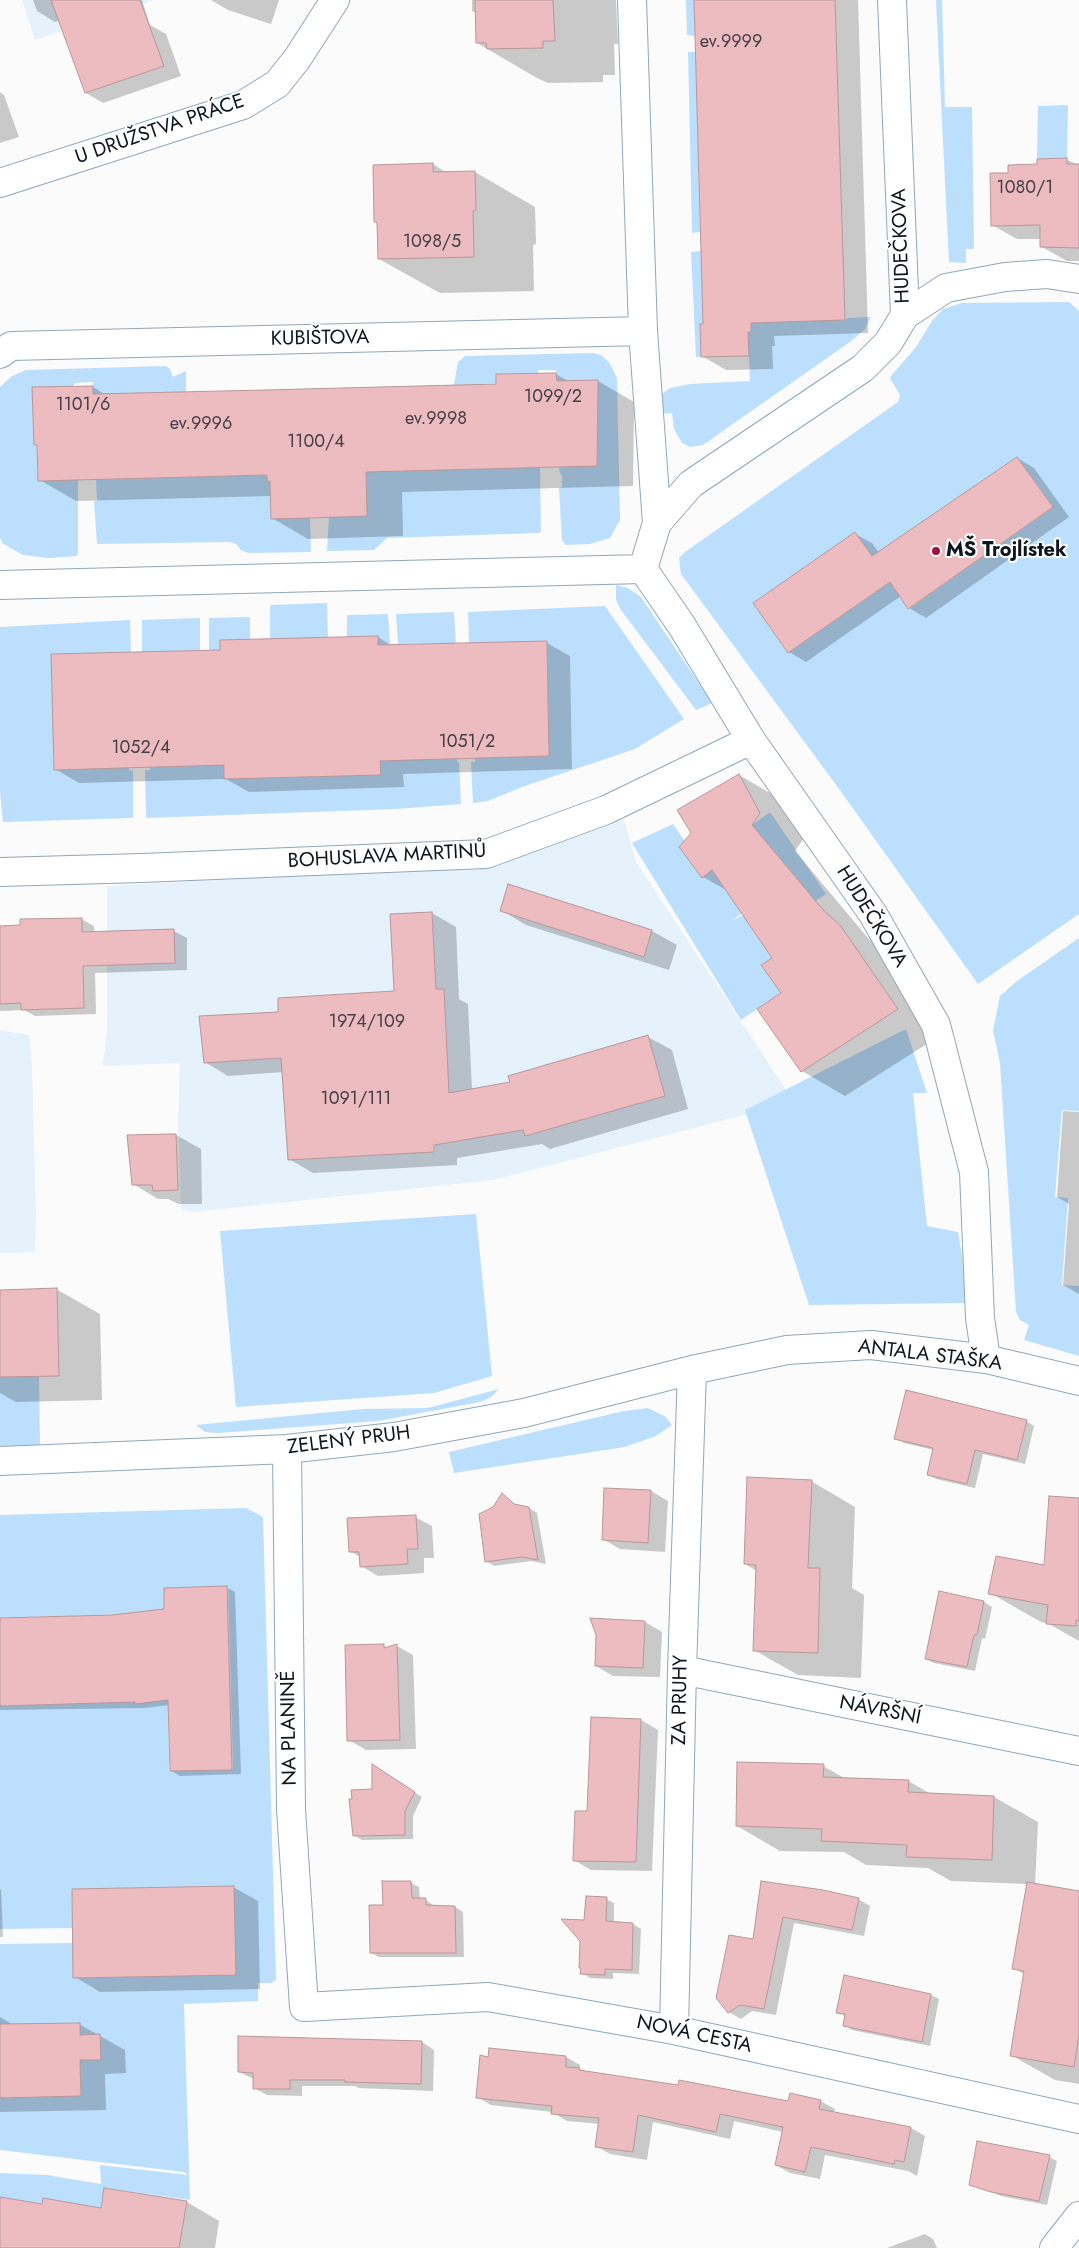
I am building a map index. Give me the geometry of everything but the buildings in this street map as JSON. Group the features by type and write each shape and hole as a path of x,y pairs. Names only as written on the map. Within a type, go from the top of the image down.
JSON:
{"street":[{"name":"U DRUŽSTVA PRÁCE","path":"0,183 243,105 277,84 297,58 335,0"},
{"name":"HUDEČKOVA","path":"632,0 643,331 657,523 643,569 682,626 750,740 873,914 936,1025 974,1172 980,1318 986,1359"},
{"name":"HUDEČKOVA","path":"657,523 691,484 863,368 888,343 905,315 892,0"},
{"path":"905,315 946,288 1005,277 1047,274 1079,279"},
{"name":"KUBIŠTOVA","path":"0,354 11,346 643,331"},
{"path":"0,585 643,569"},
{"name":"BOHUSLAVA MARTINŮ","path":"0,872 486,854 606,810 750,740"},
{"name":"ANTALA STAŠKA","path":"692,1370 787,1350 871,1344 986,1359 1079,1381"},
{"name":"ZELENÝ PRUH","path":"0,1461 287,1449 394,1437 524,1413 692,1370"},
{"name":"ZA PRUHY","path":"674,2030 682,1670 692,1370"},
{"name":"NA PLANINĚ","path":"287,1449 291,1809 304,2007"},
{"name":"NÁVRŠNÍ","path":"682,1670 1079,1751"},
{"name":"NOVÁ CESTA","path":"304,2007 488,1997 674,2030 1079,2119"},
{"path":"1054,2248 1079,2216"}],"shaded area":[{"path":"22,0 154,0 35,40"},
{"path":"686,0 694,0 695,36 687,35"},
{"path":"936,0 942,0 945,107 972,107 974,249 966,249 966,263 949,262"},
{"path":"688,52 696,52 700,232 692,233"},
{"path":"1068,105 1067,158 1037,159 1038,106"},
{"path":"701,251 703,324 700,324 701,357 696,357 691,252"},
{"path":"1069,302 1079,311 1079,914 978,984 842,793 681,574 679,558 898,402 900,395 890,378 891,376 916,347 932,321 943,309 962,303","holes":["1017,457 1053,507 909,609 890,582 788,653 753,603 855,532 872,557"]},
{"path":"871,317 865,329 850,342 703,445 690,447 682,443 674,429 672,413 660,414 657,398 670,388 690,384 750,381 748,332 751,332 751,325 748,323 844,320 848,318"},
{"path":"593,353 601,355 609,362 617,378 620,520 610,538 590,544 566,545 562,540 559,488 562,487 562,474 560,474 559,467 597,466 598,380 557,381 556,370 538,370 538,373 497,374 496,383 454,385 458,362 465,356"},
{"path":"166,366 170,369 173,377 186,371 186,392 93,394 93,382 75,383 37,445 38,481 78,480 77,556 48,558 23,555 2,543 0,537 0,387 12,376 26,370"},
{"path":"540,467 541,532 387,538 374,550 327,551 329,517 367,516 366,472"},
{"path":"267,475 267,482 270,481 271,519 310,518 311,552 248,553 241,550 236,544 229,542 97,544 94,501 97,501 96,480"},
{"path":"616,585 628,588 641,597 712,703 696,710 621,610 616,600"},
{"path":"327,603 328,638 270,639 270,605"},
{"path":"605,606 684,719 635,749 522,787 488,801 473,803 471,762 475,762 474,740 483,758 549,756 547,642 480,642 480,644 469,644 468,612"},
{"path":"454,612 456,645 445,645 445,643 398,644 396,614"},
{"path":"388,614 390,644 378,645 378,636 347,637 347,615"},
{"path":"250,617 250,640 220,640 220,650 209,650 209,618"},
{"path":"200,618 200,650 142,654 142,620"},
{"path":"130,620 131,654 52,654 54,770 121,768 120,750 128,750 129,770 133,771 133,818 3,822 0,792 0,627"},
{"path":"456,740 461,804 396,809 146,818 145,770 150,770 150,761 156,767 224,765 225,779 380,775 380,761"},
{"path":"770,812 826,894 808,906 752,825"},
{"path":"624,820 636,862 794,1102 493,1180 193,1212 181,1209 178,1124 180,1063 103,1066 107,1032 107,886 467,867 531,853"},
{"path":"673,824 686,843 711,869 700,877 712,870 742,913 731,921 743,915 772,958 761,965 791,986 741,1020 632,843"},
{"path":"1079,938 1079,1111 1062,1110 1055,1197 1068,1198 1062,1285 1079,1286 1079,1356 1024,1340 1029,1325 1020,1320 1016,1312 1000,1063 993,1031 1000,996 1017,981"},
{"path":"906,1029 927,1093 913,1093 927,1226 958,1232 970,1303 809,1305 745,1110"},
{"path":"0,1030 29,1035 32,1067 36,1218 35,1252 0,1253"},
{"path":"476,1214 492,1376 434,1393 236,1407 220,1231"},
{"path":"39,1376 40,1446 0,1448 0,1377"},
{"path":"499,1389 491,1397 480,1402 378,1421 218,1433 205,1432 196,1425 363,1409 428,1408"},
{"path":"648,1408 666,1417 672,1425 656,1436 625,1447 454,1473 449,1452 624,1411"},
{"path":"246,1508 263,1517 276,1980 271,1983 258,1983 258,2001 184,2004 190,2200 105,2188 101,2208 43,2198 42,2204 0,2197 0,2173 47,2175 101,2184 100,2165 188,2175 184,2172 0,2150 0,2098 81,2096 80,2060 101,2059 100,2034 80,2035 80,2023 0,2024 0,1944 73,1943 74,1978 235,1975 233,1886 72,1889 72,1928 0,1929 0,1706 135,1702 168,1680 169,1771 233,1770 228,1586 164,1588 166,1647 132,1614 0,1618 0,1515"}],"place":[{"name":"MŠ Trojlístek","path":"936,551"}]}
